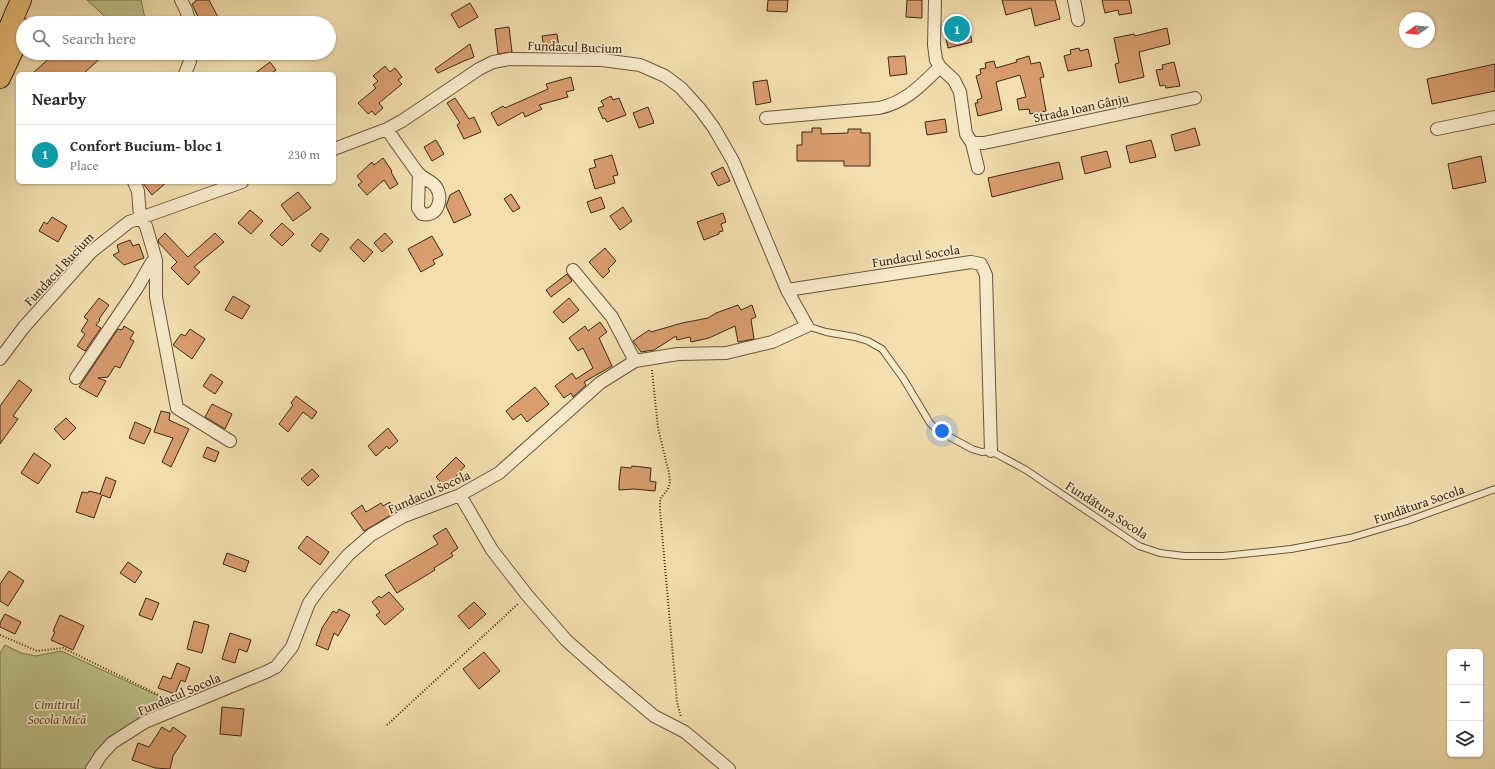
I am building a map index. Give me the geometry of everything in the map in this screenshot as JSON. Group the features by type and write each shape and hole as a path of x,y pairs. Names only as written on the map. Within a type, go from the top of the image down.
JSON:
{"main road":[{"path":"1,42 21,0"},
{"path":"29,16 36,0"},
{"path":"0,78 16,44"}],"street":[{"path":"181,0 188,16"},
{"path":"935,0 934,45 936,60 940,67 954,80 960,92 966,134 972,143 978,168"},
{"path":"1074,0 1078,20"},
{"name":"Fundacul Bucium","path":"336,148 387,129 402,121 479,69 494,62 510,59 602,60 640,65 665,76 681,88 700,109 714,128 733,162 787,290 807,326"},
{"path":"185,72 190,60"},
{"path":"766,118 879,108 893,105 909,95 940,67"},
{"name":"Strada Ioan Gânju","path":"972,143 984,143 1195,98"},
{"path":"1438,130 1495,117"},
{"path":"387,129 419,174"},
{"path":"135,184 138,191 140,217 146,226 156,260 156,297 177,408 230,440"},
{"name":"Fundacul Bucium","path":"0,359 24,327 91,252 129,222 236,184"},
{"path":"76,378 137,288 152,262 156,260"},
{"name":"Fundacul Socola","path":"787,290 971,262 981,264 986,276 991,451"},
{"path":"573,270 612,317 635,360"},
{"name":"Fundacul Socola","path":"92,769 101,755 112,743 127,732 145,722 276,667 292,647 309,603 348,555 371,534 402,516 460,495 499,473 600,383 635,360 651,359 678,354 726,354 772,342 807,326"},
{"path":"460,495 492,550 527,595 566,640 654,716 685,732 729,769"}],"lane":[{"name":"Fundătura Socola","path":"807,326 826,332 855,337 868,341 882,349 903,378 930,423 937,430 982,452 991,451 1026,470 1139,546 1160,553 1184,556 1222,556 1291,549 1350,538 1407,521 1495,489"}],"path":[{"path":"651,359 658,428 670,482 668,489 660,499 660,510 677,702 685,732"},
{"path":"387,725 527,595"},
{"path":"0,634 37,651 63,648 182,706"}],"green space":[{"path":"87,0 141,0 144,16 104,16"},
{"name":"Cimitirul Socola Mică","path":"5,645 21,653 36,656 61,651 163,698 149,712 99,752 86,769 0,769 0,653"}],"building":[{"path":"196,0 209,0 217,16 198,16 192,4"},
{"path":"768,0 788,0 787,12 767,11"},
{"path":"907,0 922,0 922,18 906,17"},
{"path":"1002,0 1055,0 1060,19 1035,26 1031,8 1006,15"},
{"path":"1102,0 1129,0 1132,13 1119,15 1118,10 1105,13"},
{"path":"470,3 478,17 459,28 451,14"},
{"path":"967,18 972,42 948,48 943,24"},
{"path":"509,27 512,52 498,54 495,29"},
{"path":"1167,28 1170,44 1139,52 1144,77 1119,83 1115,64 1119,63 1114,38 1134,34 1135,36"},
{"path":"557,34 559,47 544,49 542,36"},
{"path":"470,44 474,57 438,73 435,69"},
{"path":"1079,48 1080,51 1088,49 1092,66 1068,71 1064,56 1071,54 1070,50"},
{"path":"905,56 907,74 890,76 888,57"},
{"path":"1029,56 1031,64 1040,62 1044,77 1040,78 1046,111 1030,114 1029,109 1019,110 1017,99 1026,97 1020,75 996,82 1002,110 978,116 975,103 978,103 977,100 982,98 976,76 981,74 980,69 986,68 985,63 994,61 996,68 1017,62 1016,60"},
{"path":"47,60 98,60 85,72 34,72"},
{"path":"270,62 276,70 273,72 257,72"},
{"path":"1174,62 1180,86 1166,88 1165,85 1160,86 1156,70 1163,69 1162,65"},
{"path":"1495,64 1495,91 1432,104 1427,79"},
{"path":"385,66 390,72 395,68 402,77 398,80 402,84 379,103 383,108 375,115 372,111 368,114 358,103 376,88 373,85 378,81 373,76"},
{"path":"571,77 574,90 566,92 568,97 539,105 542,109 525,117 523,112 498,126 491,113 503,106 505,108 548,89 546,84"},
{"path":"767,80 771,102 756,105 753,82"},
{"path":"611,96 613,100 619,98 626,115 607,122 605,118 603,119 598,108 604,106 601,101"},
{"path":"455,98 469,119 474,117 481,132 464,139 457,125 460,123 447,103"},
{"path":"648,107 654,123 639,128 633,113"},
{"path":"945,119 947,132 927,135 925,122"},
{"path":"812,128 821,128 821,134 848,133 848,129 861,129 861,133 870,133 870,166 844,166 844,161 797,161 797,145 802,145 802,132 812,132"},
{"path":"1195,128 1200,145 1175,151 1171,135"},
{"path":"436,140 444,154 432,161 424,147"},
{"path":"1151,140 1156,157 1130,163 1126,146"},
{"path":"1107,151 1111,167 1085,174 1081,157"},
{"path":"612,155 618,175 613,176 615,183 595,189 589,169 596,167 594,160"},
{"path":"1481,156 1486,182 1453,189 1448,164"},
{"path":"383,158 392,171 391,172 398,184 390,189 384,180 367,195 358,185 362,182 357,176 372,162 374,165"},
{"path":"1059,162 1063,179 992,197 988,178"},
{"path":"723,167 730,181 718,186 711,173"},
{"path":"144,184 165,184 152,195"},
{"path":"459,190 471,215 454,223 446,206 450,195"},
{"path":"298,192 311,208 293,221 281,205"},
{"path":"511,194 520,208 513,212 504,199"},
{"path":"601,197 605,208 591,213 587,202"},
{"path":"623,207 632,221 620,230 610,216"},
{"path":"250,210 263,221 251,234 238,223"},
{"path":"723,213 726,222 721,224 723,231 704,240 697,222"},
{"path":"52,217 67,226 58,242 39,231 44,222 47,224"},
{"path":"282,223 294,234 282,246 270,235"},
{"path":"165,233 188,257 215,233 224,242 194,267 200,272 188,285 171,268 177,262 159,243 158,240"},
{"path":"321,233 329,239 320,252 311,245"},
{"path":"385,233 393,242 382,252 374,243"},
{"path":"432,236 443,255 433,260 435,264 421,272 408,249"},
{"path":"358,239 373,252 364,262 350,248"},
{"path":"130,240 133,246 139,244 144,258 124,265 113,255 119,252 117,245"},
{"path":"605,248 616,261 608,269 610,271 603,278 589,262"},
{"path":"567,274 572,281 551,297 546,290"},
{"path":"233,296 250,306 242,319 225,310"},
{"path":"99,298 109,305 96,325 101,328 85,351 77,346 85,334 81,331 88,320 84,317"},
{"path":"569,298 579,310 563,323 553,312"},
{"path":"738,305 741,310 752,305 756,317 751,319 754,339 738,342 735,326 709,338 691,342 690,337 677,340 676,336 654,350 641,352 633,341 649,330 651,332 682,323 708,318 716,313"},
{"path":"600,322 607,332 599,338 612,366 584,382 586,385 573,397 571,393 564,398 555,386 572,373 576,379 593,368 583,348 578,351 569,338 585,326 588,331"},
{"path":"124,326 134,332 130,339 134,341 120,368 115,366 108,377 98,378 106,381 97,397 79,387 118,329 122,330"},
{"path":"190,329 205,339 192,359 173,345 181,334 185,336"},
{"path":"211,374 223,382 215,394 203,386"},
{"path":"19,380 32,390 13,416 18,419 0,444 0,406"},
{"path":"535,387 549,404 527,422 521,414 513,420 506,411"},
{"path":"296,396 317,412 312,419 303,412 288,432 279,424 293,405 291,403"},
{"path":"212,404 232,414 225,429 205,417"},
{"path":"161,411 170,413 169,420 189,429 171,467 162,462 173,438 154,432"},
{"path":"66,418 76,428 64,440 54,429"},
{"path":"135,422 151,429 144,444 129,438"},
{"path":"388,428 398,441 389,449 387,446 376,456 368,446"},
{"path":"207,447 219,452 215,462 203,457"},
{"path":"34,453 51,465 38,484 21,473"},
{"path":"456,457 465,466 448,485 445,483 443,485 436,477"},
{"path":"632,466 651,468 650,481 656,482 655,491 634,489 619,490 621,467 631,468"},
{"path":"312,469 319,476 308,486 301,479"},
{"path":"106,477 116,481 110,498 102,495 94,518 76,512 82,492 88,493 89,491 100,494"},
{"path":"390,502 396,512 364,531 351,513 362,505 366,512 381,503 383,506"},
{"path":"446,528 458,548 451,553 453,556 434,568 435,570 397,593 385,575 438,544 433,536"},
{"path":"307,536 329,552 320,565 298,548"},
{"path":"227,553 249,561 245,572 223,564"},
{"path":"128,562 142,572 135,583 120,573"},
{"path":"9,571 24,581 8,606 0,601 0,584"},
{"path":"389,592 404,609 385,625 376,615 380,612 372,602 379,596 381,598"},
{"path":"146,598 159,603 152,620 139,615"},
{"path":"474,602 486,614 469,629 458,616"},
{"path":"339,609 350,615 338,636 334,633 328,650 316,645 322,628 333,611 337,613"},
{"path":"5,614 21,622 15,634 0,627 0,623"},
{"path":"60,615 84,626 73,650 51,640"},
{"path":"194,621 209,625 202,653 187,649"},
{"path":"230,633 251,640 247,652 239,649 235,663 222,659"},
{"path":"484,652 500,671 479,689 463,669"},
{"path":"177,663 190,668 185,682 181,680 175,694 158,688 163,676 171,679"},
{"path":"222,707 244,709 241,736 220,734"},
{"path":"162,727 170,732 173,727 186,736 173,756 170,769 155,768 132,760 138,743 149,747"}],"place":[{"name":"Confort Bucium- bloc 1","path":"957,29"}]}
